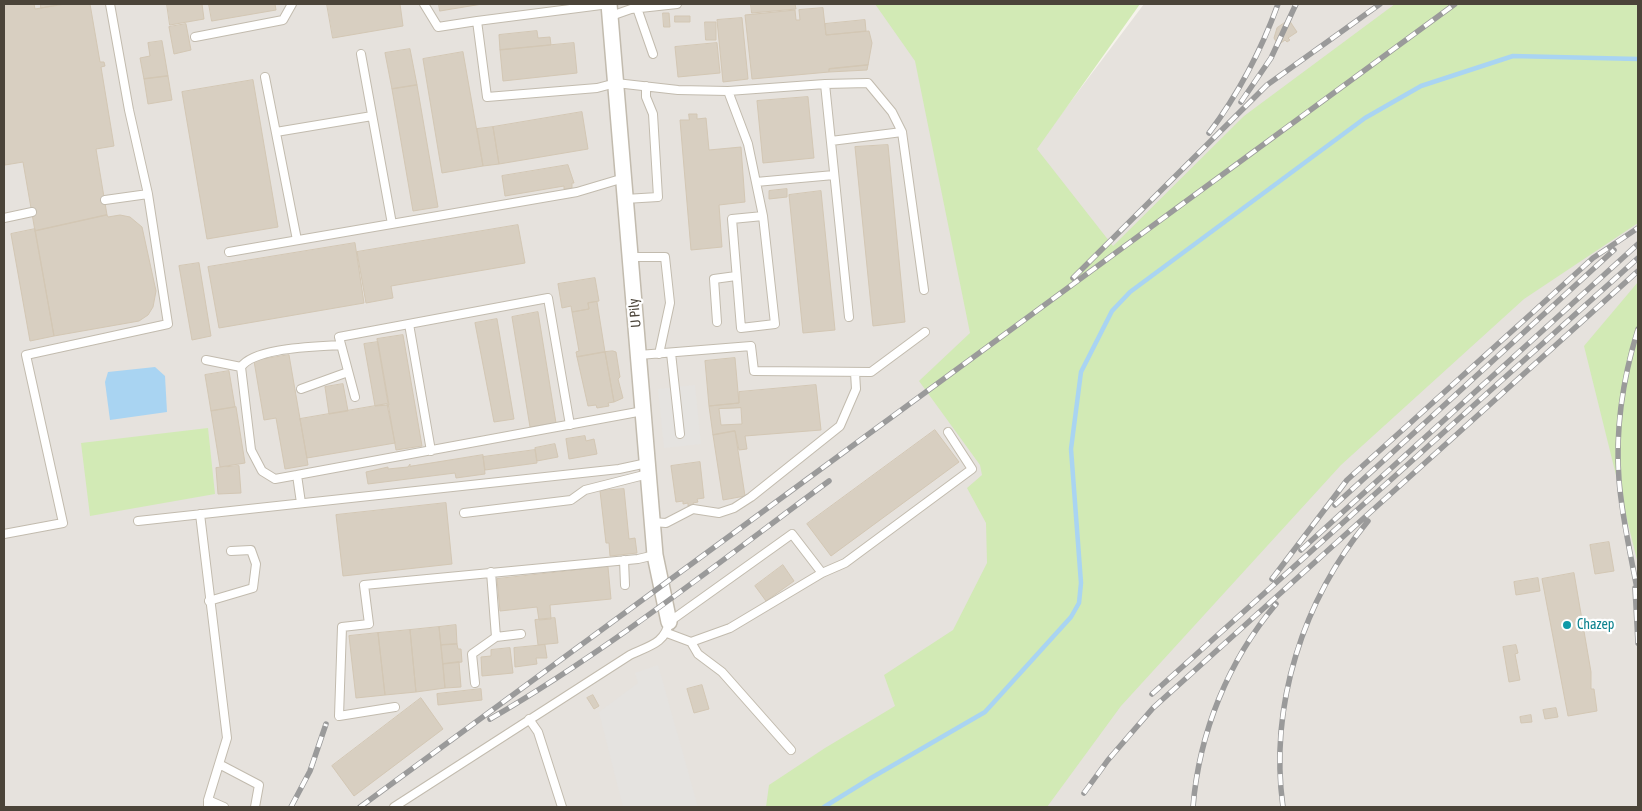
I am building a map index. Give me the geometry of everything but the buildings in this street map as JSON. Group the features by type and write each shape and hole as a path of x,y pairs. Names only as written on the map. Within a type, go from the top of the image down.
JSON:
{"street":[{"name":"U Pily","path":"610,8 655,555 668,628"}],"lane":[{"path":"4,534 64,523 26,355 168,324 148,194 129,110 110,4"},
{"path":"195,37 282,20 292,4"},
{"path":"424,4 438,27 477,21 610,8 637,8 677,4"},
{"path":"637,8 653,54"},
{"path":"477,21 486,97 597,88 616,83 728,91 868,83 892,112 902,132 924,290"},
{"path":"360,54 392,224"},
{"path":"265,77 297,240"},
{"path":"825,84 849,317"},
{"path":"625,199 658,198 653,114 646,96 646,86"},
{"path":"728,91 748,144 756,182 762,216 775,324 740,328 732,219 762,216"},
{"path":"276,132 372,116"},
{"path":"831,141 902,132"},
{"path":"756,182 834,175"},
{"path":"229,252 577,192 624,178"},
{"path":"105,200 148,194"},
{"path":"4,218 32,212"},
{"path":"630,257 665,257 670,303 658,354"},
{"path":"717,322 714,279 736,276"},
{"path":"355,397 339,337 548,298 570,425"},
{"path":"408,324 431,450"},
{"path":"639,356 751,346 754,371 871,372 925,332"},
{"path":"341,345 284,349 245,361 241,367 251,450 262,471 275,479 643,411"},
{"path":"671,353 680,434"},
{"path":"206,360 241,367"},
{"path":"301,389 348,372"},
{"path":"652,522 666,523 694,510 719,513 734,508 751,496 840,426 856,389 855,372"},
{"path":"690,642 730,628 822,573 845,563 972,469 948,432"},
{"path":"138,521 620,469 648,469"},
{"path":"464,514 571,500 585,490 648,469"},
{"path":"298,475 301,503"},
{"path":"200,514 209,600 228,738 208,804 224,807"},
{"path":"394,807 630,655 658,642 668,628 792,534 822,573"},
{"path":"209,600 253,588 256,564 251,550 231,551"},
{"path":"395,707 340,716 342,627 369,624 364,585 624,560 655,555"},
{"path":"624,560 625,585"},
{"path":"491,572 496,637"},
{"path":"668,628 690,642 698,654 722,672 791,750"},
{"path":"475,683 472,654 496,637 521,634"},
{"path":"529,719 538,732 562,807"},
{"path":"219,764 259,785 255,807"}],"shaded area":[{"path":"4,4 911,4 1047,133 1144,4 1638,4 1638,807 4,807"},
{"path":"695,385 701,444 664,448 658,389"},
{"path":"658,665 698,807 623,807 599,712 638,683 635,673"}],"green space":[{"path":"875,4 1140,4 1037,149 1113,246 1244,116 1395,4 1638,4 1638,223 1524,299 1341,465 1121,706 1047,807 766,807 769,785 825,748 895,706 884,675 953,630 987,563 986,523 967,488 982,475 980,465 919,381 970,333 915,61"},
{"path":"1638,282 1638,564 1584,346"},
{"path":"208,428 215,494 90,516 81,443"}],"water":[{"path":"155,367 165,376 167,412 110,420 105,382 108,372"}],"waterway":[{"path":"824,807 985,712 1071,617 1079,603 1081,583 1071,449 1081,372 1112,311 1130,292 1365,118 1421,86 1513,56 1638,59"}],"railway":[{"path":"1209,133 1230,103 1248,71 1278,4"},
{"path":"1241,102 1271,58 1296,4"},
{"path":"1073,278 1267,85 1380,4"},
{"path":"360,807 1455,4"},
{"path":"1272,579 1347,480 1593,258 1638,228"},
{"path":"1301,550 1638,244"},
{"path":"1335,505 1614,250"},
{"path":"1152,694 1638,258"},
{"path":"1084,793 1108,760 1153,708 1638,271"},
{"path":"1638,329 1624,385 1618,442 1622,508 1638,594"},
{"path":"490,719 578,664 620,635 829,481"},
{"path":"1283,807 1280,769 1281,730 1296,655 1309,619 1325,585 1345,552 1368,521"},
{"path":"1635,588 1638,643"},
{"path":"1193,807 1196,779 1202,752 1209,725 1219,699 1244,649 1276,604"},
{"path":"291,807 310,771 326,724"}],"place":[{"name":"Chazep","path":"1567,625"}]}
